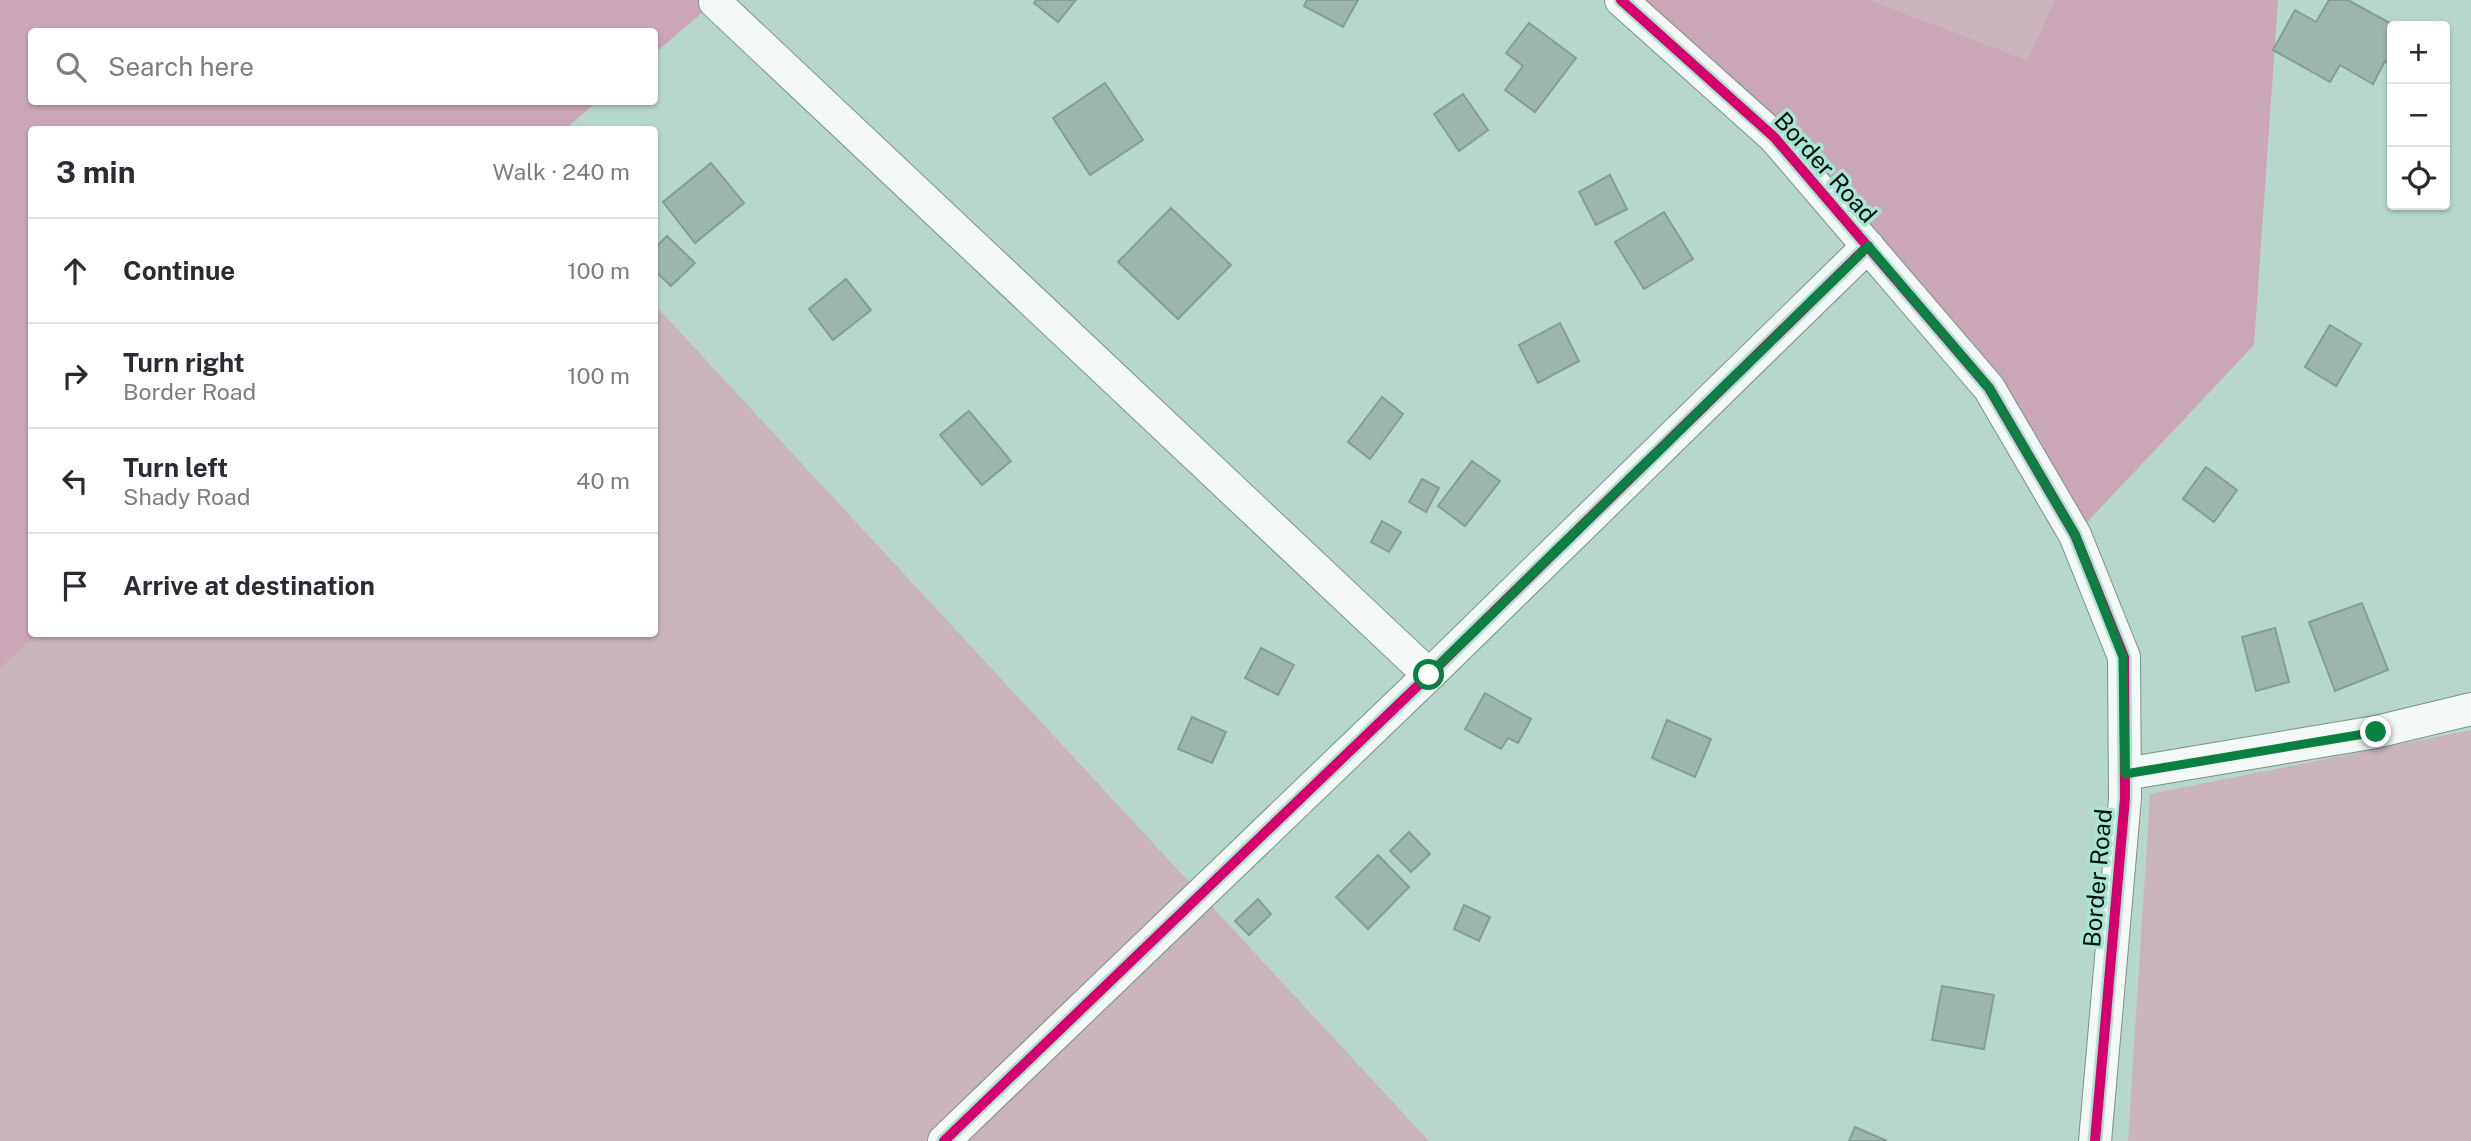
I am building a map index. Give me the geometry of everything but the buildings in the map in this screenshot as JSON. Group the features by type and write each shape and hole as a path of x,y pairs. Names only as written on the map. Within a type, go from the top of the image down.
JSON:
{"street":[{"name":"Border Road","path":"1621,0 1774,137 1989,388 2075,535 2123,657 2125,799 2095,1141"},
{"path":"715,2 1429,675"},
{"path":"944,1141 1429,675 1868,246"},
{"path":"2125,774 2376,732 2471,709"}],"shaded area":[{"path":"0,0 717,0 658,50 658,28 28,28 28,105 593,105 569,126 28,126 28,637 34,637 0,669"},
{"path":"1621,0 1869,0 2027,60 2055,0 2278,0 2254,345 2075,535 1989,388 1774,137"},
{"path":"1869,0 2055,0 2027,60"},
{"path":"658,308 1429,1141 0,1141 0,669 34,637 658,637"},
{"path":"2471,730 2471,1141 2128,1141 2150,794"}],"cycle path":[{"path":"1621,0 1774,137 1989,388 2075,535 2124,657 2125,798 2095,1141"},
{"path":"944,1141 1429,675 1868,246"}],"route":[{"path":"1429,675 1868,246 1989,388 2075,535 2123,657 2125,774 2376,732"}]}
